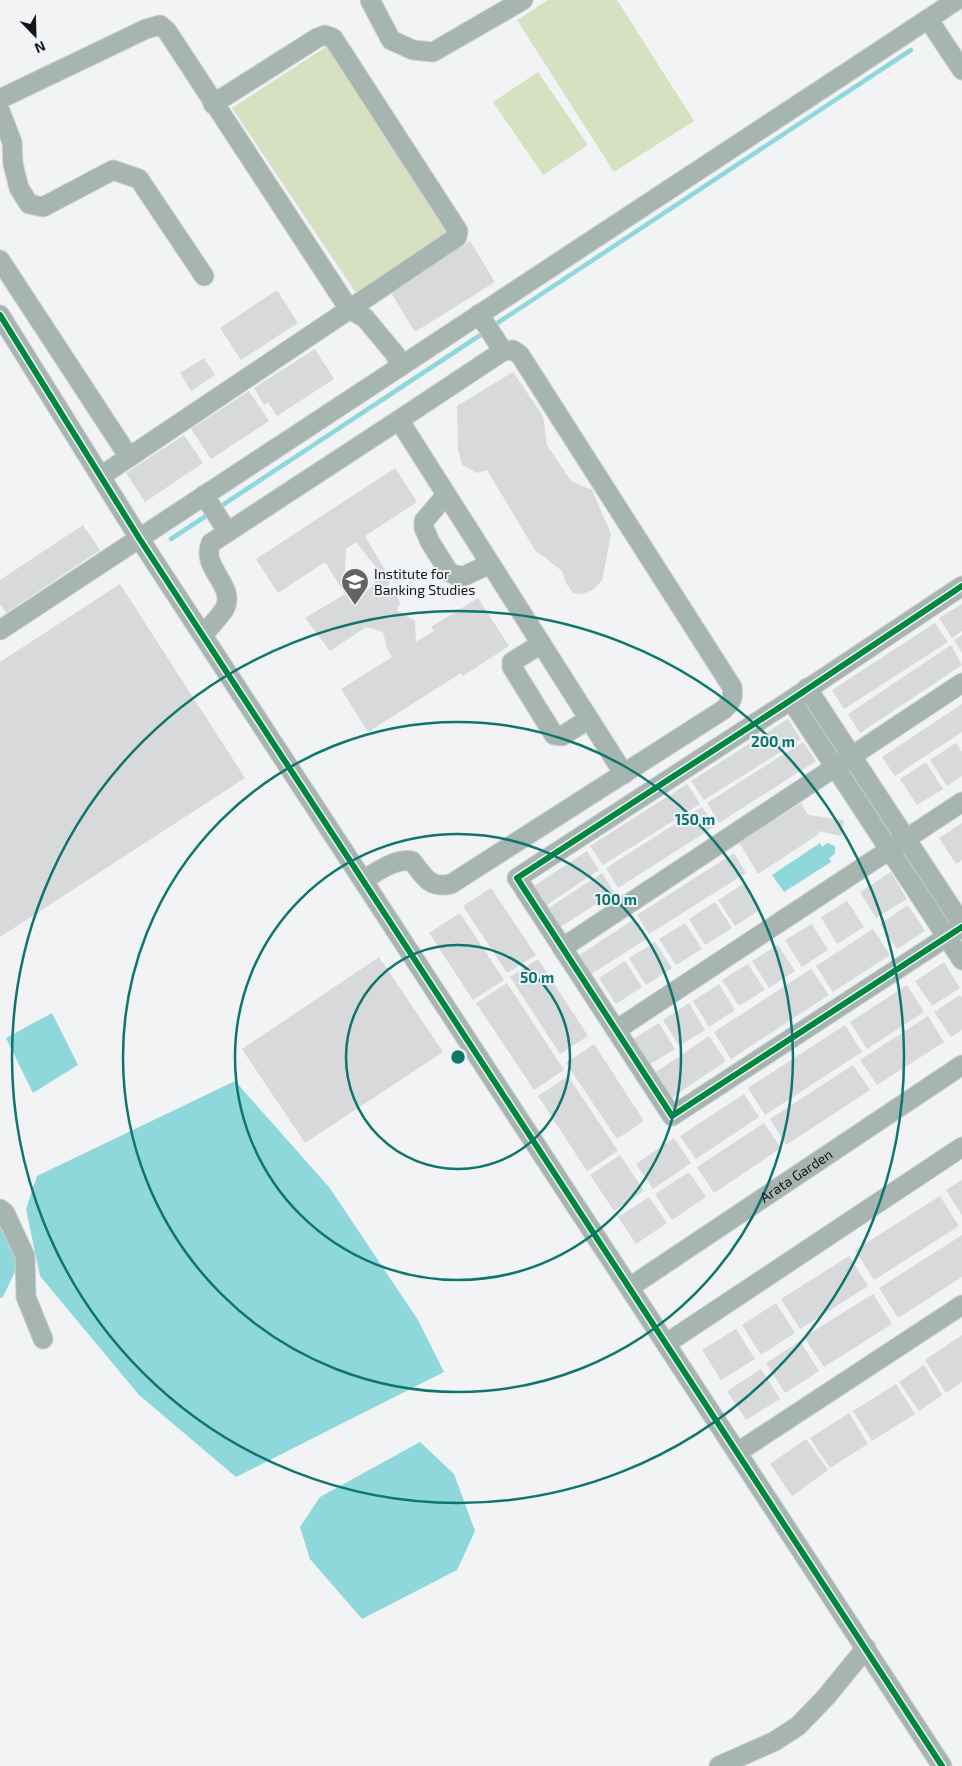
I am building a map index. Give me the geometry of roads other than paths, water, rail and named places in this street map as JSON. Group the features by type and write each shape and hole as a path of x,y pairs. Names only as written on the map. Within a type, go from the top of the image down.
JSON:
{"street":[{"path":"370,0 391,40 413,50 433,52 523,0"},
{"path":"0,630 139,538 206,499 401,366 481,317 957,0"},
{"path":"928,19 962,70"},
{"path":"0,99 146,29 160,25 167,31 213,104 350,310 366,318 395,354 401,366"},
{"path":"101,476 457,237 458,231 333,38 325,35 317,38 213,104"},
{"path":"0,111 12,142 13,164 18,188 29,204 42,207 113,170 139,179 204,276"},
{"path":"0,260 128,458"},
{"path":"363,880 396,862 405,860 412,861 432,884 442,886 451,884 723,710 729,705 734,696 732,687 520,355 499,344 481,317"},
{"path":"2,325 101,476 139,538 942,1766"},
{"path":"203,635 226,607 227,594 208,557 208,549 223,525 399,420 499,344"},
{"path":"399,420 624,774"},
{"path":"446,494 424,521 424,528 430,542 449,572 454,575 464,576 490,564"},
{"path":"206,499 223,525"},
{"path":"957,929 672,1116 517,878 962,586"},
{"path":"542,644 512,662 512,668 554,735 562,736 589,719"},
{"path":"562,948 962,683"},
{"path":"807,688 906,839 957,929 962,960"},
{"path":"791,700 834,768 890,850 957,929"},
{"path":"616,1030 962,802"},
{"name":"Arata Garden","path":"630,1287 962,1065"},
{"path":"667,1343 962,1146"},
{"path":"0,1209 5,1213 25,1256 26,1297 43,1339"},
{"path":"738,1452 962,1305"},
{"path":"719,1766 775,1741 798,1726 826,1698 866,1648"}],"water":[{"path":"820,843 822,847 827,843 835,846 835,854 829,858 831,862 784,892 772,875"},
{"path":"52,1013 78,1065 33,1093 6,1038"},
{"path":"235,1081 329,1187 418,1320 444,1372 236,1477 139,1395 40,1276 26,1209 37,1176"},
{"path":"0,1222 18,1265 3,1297 0,1298"},
{"path":"420,1442 454,1474 475,1531 457,1570 362,1619 310,1559 300,1527 320,1497"}],"waterway":[{"path":"493,326 911,50"},
{"path":"218,508 485,332"},
{"path":"171,539 209,514"}],"place":[{"name":"Institute for Banking Studies","path":"355,606"}]}
